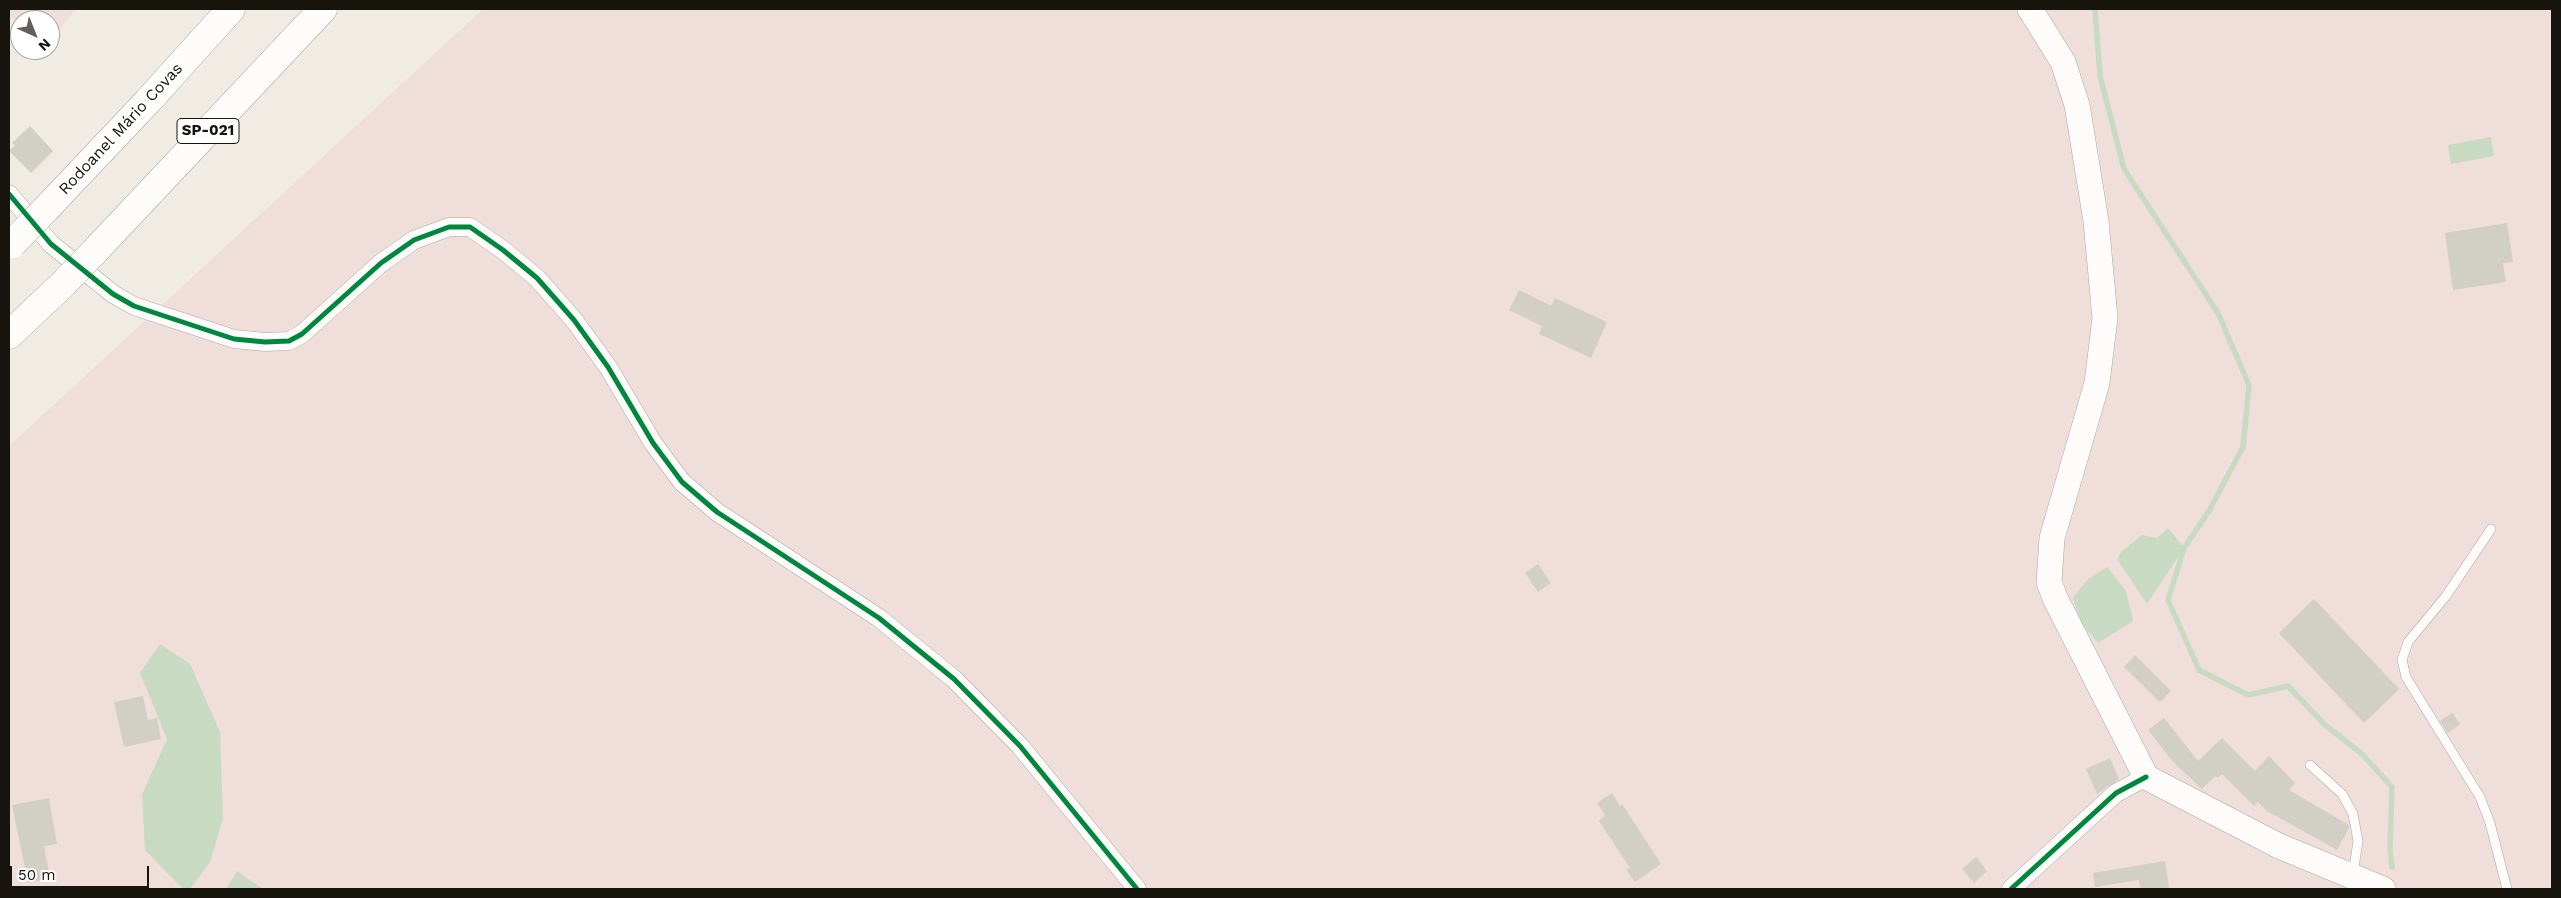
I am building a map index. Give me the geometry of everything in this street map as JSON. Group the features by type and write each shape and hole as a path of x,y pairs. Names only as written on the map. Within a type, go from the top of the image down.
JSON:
{"highway":[{"name":"Rodoanel Mário Covas","path":"10,245 148,101 231,9"},
{"name":"SP-021","path":"9,335 93,254 323,9"}],"main road":[{"path":"2030,9 2063,62 2077,106 2093,203 2105,318 2097,383 2052,538 2049,582 2060,609 2146,777 2279,846 2383,889"}],"street":[{"path":"9,194 52,244 113,294 134,306 234,339 265,342 289,341 302,334 381,263 414,240 449,227 470,228 504,250 537,278 574,320 608,367 653,443 682,482 717,512 879,618 954,679 1020,746 1137,889"},
{"path":"2011,889 2116,793 2146,777"}],"lane":[{"path":"2491,529 2446,596 2408,642 2402,660 2406,677 2480,797 2490,823 2507,889"},
{"path":"2310,765 2342,794 2354,814 2358,841 2353,878"}],"shaded area":[{"path":"9,9 76,9 60,28 60,10 10,10 9,18"},
{"path":"483,9 2552,9 2552,889 9,889 9,446"},
{"path":"2491,137 2494,156 2451,164 2448,145"},
{"path":"2168,528 2184,548 2147,604 2117,559 2122,551 2142,535 2157,538"},
{"path":"2107,567 2126,591 2133,621 2098,643 2081,623 2073,598 2088,579"},
{"path":"160,644 190,664 220,732 223,819 210,862 190,889 183,889 145,850 142,795 167,739 140,673"},
{"path":"237,871 263,889 226,889"}],"building":[{"path":"30,126 53,151 31,173 9,151 15,145 12,143"},
{"path":"2507,223 2513,262 2503,263 2506,282 2453,290 2445,233"},
{"path":"1519,290 1551,306 1555,298 1607,322 1591,358 1539,334 1542,326 1509,310"},
{"path":"1538,564 1551,583 1538,592 1525,573"},
{"path":"2314,599 2399,689 2364,723 2279,633"},
{"path":"2135,655 2171,691 2160,702 2124,667"},
{"path":"143,696 148,720 157,718 161,739 124,747 114,702"},
{"path":"2452,713 2460,724 2448,733 2440,721"},
{"path":"2164,718 2198,761 2222,738 2255,771 2269,756 2295,783 2289,790 2349,825 2337,850 2267,811 2258,802 2254,806 2222,774 2218,778 2215,776 2202,789 2174,763 2148,730"},
{"path":"2110,758 2119,779 2097,794 2086,769"},
{"path":"1612,793 1620,806 1622,804 1661,864 1635,882 1626,870 1630,868 1599,821 1605,815 1597,803"},
{"path":"49,798 57,844 44,846 50,878 28,883 12,805"},
{"path":"1976,857 1987,871 1974,883 1962,869"},
{"path":"2165,861 2169,889 2140,889 2139,880 2095,887 2093,873"}],"waterway":[{"path":"2095,9 2100,76 2124,169 2218,313 2249,385 2243,447 2209,511 2184,548 2168,600 2199,670 2248,695 2288,686 2324,724 2362,754 2392,787 2390,849 2392,867"}],"cycle path":[{"path":"9,194 51,244 113,294 134,306 234,339 265,342 289,341 302,334 381,263 414,240 449,227 470,227 503,250 537,278 574,320 608,367 653,443 682,482 717,512 879,618 954,679 1020,746 1137,889"},
{"path":"2011,889 2116,793 2146,777"}]}
